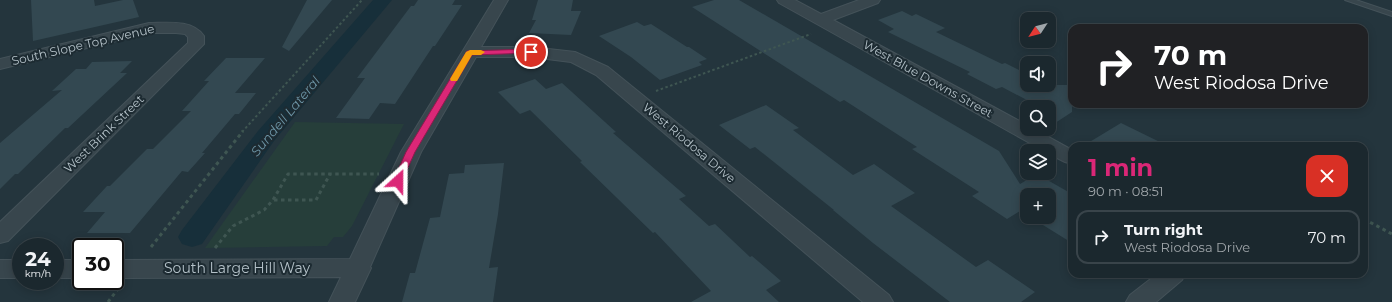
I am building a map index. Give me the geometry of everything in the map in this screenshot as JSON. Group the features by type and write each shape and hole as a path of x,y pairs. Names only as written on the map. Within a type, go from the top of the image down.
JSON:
{"street":[{"path":"342,302 411,152 501,0"},
{"name":"West Blue Downs Street","path":"784,0 816,26 1068,156"},
{"path":"816,26 873,0"},
{"name":"South Slope Top Avenue","path":"0,64 149,28 176,28 190,30"},
{"name":"West Brink Street","path":"0,235 196,44 196,36 190,30"},
{"name":"West Riodosa Drive","path":"470,52 531,52 575,57 602,71 880,302"},
{"name":"South Large Hill Way","path":"125,269 358,268"},
{"path":"0,269 12,269"},
{"path":"1139,302 1168,278"}],"lane":[{"path":"1349,0 1392,14"}],"path":[{"path":"108,302 125,269 236,138 362,0"},
{"path":"652,93 816,26"},
{"path":"212,251 233,226 264,210 273,200 288,174 381,174"},
{"path":"273,200 316,200 330,174"},
{"path":"1368,221 1392,234"}],"green space":[{"path":"295,122 404,124 352,226 343,237 334,237 327,246 205,248"}],"building":[{"path":"31,0 94,0 95,6 123,0 133,0 139,17 33,41"},
{"path":"307,0 332,0 289,51 282,47"},
{"path":"418,0 455,0 452,5 462,5 395,104 380,103 369,119 336,118 365,78 357,78 411,6 414,6"},
{"path":"538,0 573,0 571,11 581,11 571,35 529,33 536,20 532,20"},
{"path":"714,0 739,0 999,151 1020,184 1027,180 1048,180 1068,192 1068,241 1041,224 1056,224 1056,188 1020,188 1020,211 1007,219 972,196 979,192 912,149 917,147 844,100 840,102 692,7"},
{"path":"902,11 912,16 916,14 945,28 936,32 1002,64 1005,63 1020,70 1020,92 1056,92 1056,85 1068,85 1068,108 1072,108 1072,112 1056,122 1056,100 1027,100 1002,87 996,89 967,74 970,72 888,32 894,29 878,20"},
{"path":"637,22 644,26 651,24 707,59 699,62 702,65 660,80 631,57 599,36"},
{"path":"226,58 265,58 235,93 256,93 239,114 235,114 202,153 205,153 188,172 182,171 130,233 87,233 105,212 83,212 107,186 110,186 147,149 153,149 191,111 182,111 209,81 204,81"},
{"path":"132,61 120,73 127,73 68,128 65,128 18,174 15,174 0,189 0,143 62,90 52,91 76,69 86,69 92,62"},
{"path":"535,79 546,89 562,83 616,132 613,133 686,196 679,199 709,226 715,224 750,257 752,256 781,281 766,290 779,302 691,302 711,291 655,232 653,233 580,162 582,161 530,110 520,114 498,92"},
{"path":"766,105 799,128 793,130 853,175 874,164 915,193 891,206 976,267 988,260 1035,292 1021,302 950,302 873,243 755,147 750,149 719,125"},
{"path":"1121,123 1160,142 1090,142"},
{"path":"504,163 498,214 489,268 498,267 493,302 402,302 410,273 415,273 430,218 440,217 449,174 464,173 465,165"}],"waterway":[{"name":"Sundell Lateral","path":"192,237 266,136 310,83 383,0"}],"slow traffic":[{"path":"454,79 470,52 481,52"}],"route":[{"path":"398,181 411,152 470,52 531,52"}]}
